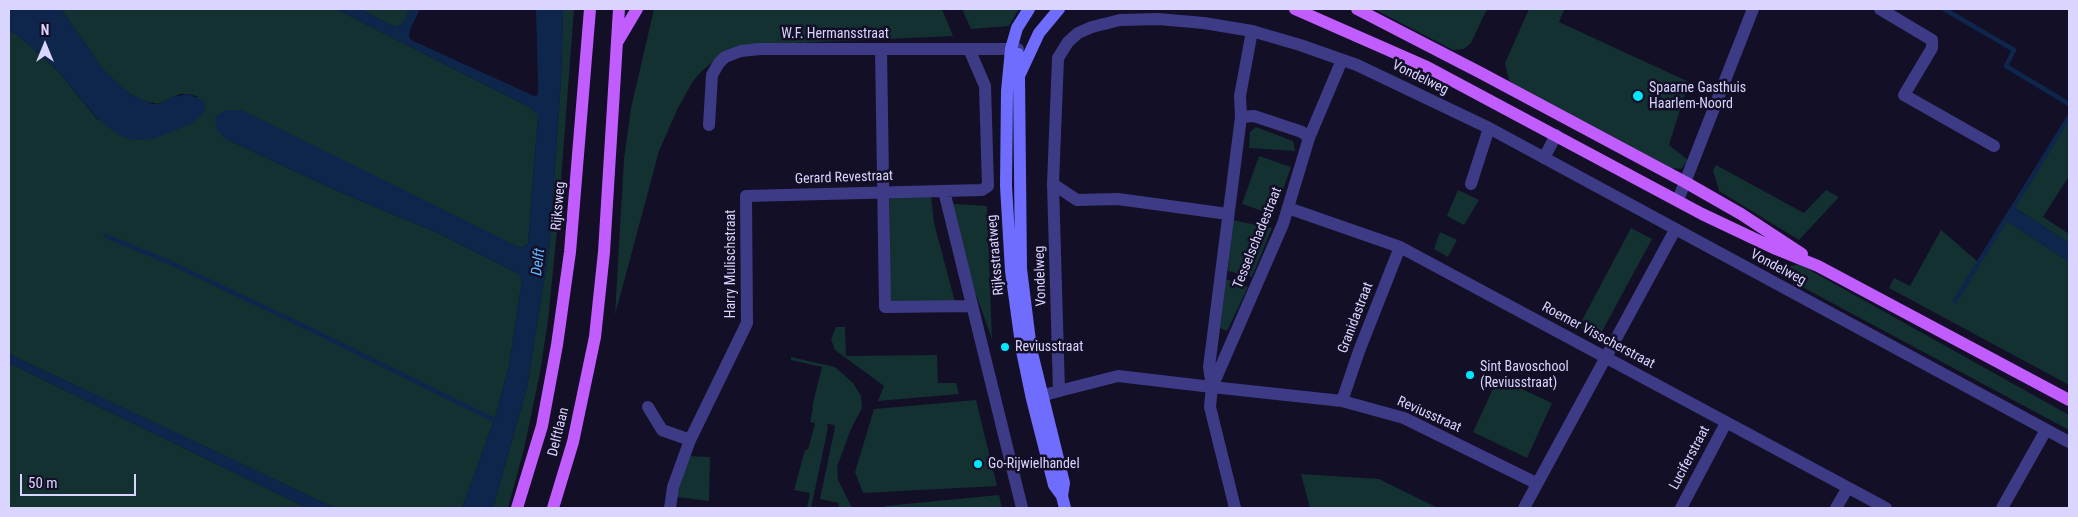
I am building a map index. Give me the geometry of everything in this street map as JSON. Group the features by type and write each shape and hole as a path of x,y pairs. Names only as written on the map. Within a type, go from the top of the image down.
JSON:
{"main road":[{"name":"Rijksweg","path":"531,462 542,426 557,345 570,252 590,9"},
{"path":"617,43 619,9"},
{"path":"617,43 637,9"},
{"name":"Rijksstraatweg","path":"1029,9 1017,28 1006,127 1006,186 1011,270 1022,351 1038,397"},
{"name":"Rijksstraatweg","path":"1039,9 1015,49 1019,76 1022,269 1038,397 1054,486 1063,502"},
{"name":"Rijksstraatweg","path":"1019,76 1039,33 1059,9"},
{"name":"Vondelweg","path":"1295,9 1426,67 1736,230 1818,266 2069,400"},
{"name":"Vondelweg","path":"1357,9 1473,68 1685,182 1781,239 1818,266"},
{"name":"Delftlaan","path":"553,508 573,442 595,337 604,252 617,43"},
{"name":"Delftlaan","path":"517,508 531,462"}],"street":[{"path":"1678,200 1753,9"},
{"path":"1880,9 1932,40 1932,48 1904,96 1994,146"},
{"name":"Vondelweg","path":"1059,391 1053,184 1056,65 1062,50 1078,33 1105,22 1158,19 1204,23 1252,31 1300,44 1357,65 1490,128 2069,442"},
{"name":"Tesselschadestraat","path":"1235,508 1210,407 1212,387 1208,367 1241,117 1240,96 1252,31"},
{"name":"W.F. Hermansstraat","path":"710,125 712,75 720,63 734,53 760,49 1015,49"},
{"path":"881,49 884,307 972,306"},
{"path":"969,49 985,86 988,186 982,190 944,191 1022,508"},
{"name":"Tesselschadestraat","path":"1212,387 1288,208 1309,138 1342,60"},
{"path":"1241,117 1254,116 1302,132 1309,138"},
{"path":"1471,184 1490,128"},
{"path":"1544,158 1556,135"},
{"path":"1053,184 1077,200 1118,199 1228,214"},
{"name":"Gerard Revestraat","path":"746,196 882,191 944,191"},
{"name":"Harry Mulischstraat","path":"670,508 673,487 690,440 747,323 746,196"},
{"name":"Roemer Visscherstraat","path":"1288,208 1400,247 1886,508"},
{"path":"1524,508 1675,230"},
{"name":"Granidastraat","path":"1342,401 1359,351 1400,247"},
{"name":"Reviusstraat","path":"1059,391 1118,376 1342,401 1404,418 1536,483"},
{"path":"1038,397 1059,391"},
{"path":"648,407 662,430 690,440"},
{"name":"Luciferstraat","path":"1680,508 1726,423"},
{"path":"2002,508 2046,430"},
{"path":"1836,508 1847,488"}],"green space":[{"path":"61,9 336,9 531,108 538,115 528,244 521,248 226,139 344,194 438,233 519,274 522,280 509,366 495,418 462,508 335,508 9,354 9,30 21,38 57,70 98,120 199,97 180,94 158,104 143,101 132,95 112,80 102,68"},
{"path":"360,9 410,9 403,23 393,26"},
{"path":"563,9 574,9 558,221 548,320 540,373 524,449 508,508 493,508 527,387 549,250 561,79"},
{"path":"654,9 942,9 953,36 750,45 720,56 703,70 693,81 677,110 659,151 615,315 624,159 631,108"},
{"path":"962,9 1019,9 1009,26 971,29"},
{"path":"1374,9 1487,9 1471,43 1464,49 1453,50"},
{"path":"1529,9 1564,10 1559,22 1689,82 1669,145 1688,160 1681,169 1671,168 1517,87 1509,80 1505,63"},
{"path":"2069,118 2069,176 2043,217 2069,234 2069,243 2012,206"},
{"path":"1256,127 1293,141 1295,151 1249,148 1250,132"},
{"path":"1259,156 1291,167 1274,215 1242,204"},
{"path":"1716,165 1804,213 1826,190 1839,197 1799,240 1719,191 1713,170"},
{"path":"1458,190 1479,200 1464,225 1447,216"},
{"path":"931,196 934,223 955,302 890,302 890,197"},
{"path":"954,204 987,206 992,339 974,289 953,213"},
{"path":"2004,219 2069,262 2069,385 1889,288 1894,278 1910,286 1941,230 1977,261"},
{"path":"1232,220 1272,228 1252,277 1228,271"},
{"path":"1631,228 1652,239 1599,337 1579,326"},
{"path":"1440,232 1457,240 1448,257 1434,249"},
{"path":"1799,264 2069,415 2069,430 1778,274 1780,269"},
{"path":"1226,279 1248,287 1227,331 1220,328"},
{"path":"836,327 845,327 846,356 937,355 938,383 956,383 959,394 878,401 884,386 835,350 831,339"},
{"path":"791,357 835,367 853,383 861,396 862,408 851,429 837,467 838,480 852,508 838,508 839,503 820,499 834,425 827,424 828,428 811,508 807,508 810,493 794,490 815,423 810,422 822,367 791,360"},
{"path":"9,363 307,508 9,508"},
{"path":"1498,378 1552,403 1527,458 1473,432"},
{"path":"976,400 997,486 863,493 855,472 874,409"},
{"path":"687,456 710,457 709,501 677,497 675,489"},
{"path":"1301,474 1379,479 1438,508 1310,508"},
{"path":"999,495 1002,508 886,508 885,506"}],"water":[{"path":"9,9 61,9 102,68 132,95 152,104 159,104 172,97 188,94 204,101 205,111 191,124 153,139 134,140 118,135 98,119 57,70 21,38 9,30"},
{"name":"Delft","path":"336,9 360,9 393,26 398,26 403,23 410,9 420,9 410,30 409,37 411,40 534,96 538,95 536,9 563,9 561,79 549,250 527,387 493,508 462,508 495,418 509,366 522,280 519,274 438,233 344,194 226,139 217,130 215,117 227,110 242,110 521,248 528,244 538,115 531,108"},
{"path":"2012,206 2069,243 2069,262 2004,219"},
{"path":"9,354 335,508 307,508 9,363"}],"waterway":[{"path":"1944,9 2014,50 2006,66 2069,104"},
{"path":"1955,301 2069,117"},
{"path":"106,236 171,263 498,422"}],"place":[{"name":"Spaarne Gasthuis Haarlem-Noord","path":"1638,96"},
{"name":"Reviusstraat","path":"1005,347"},
{"name":"Sint Bavoschool (Reviusstraat)","path":"1470,375"},
{"name":"Go-Rijwielhandel","path":"978,464"}]}
